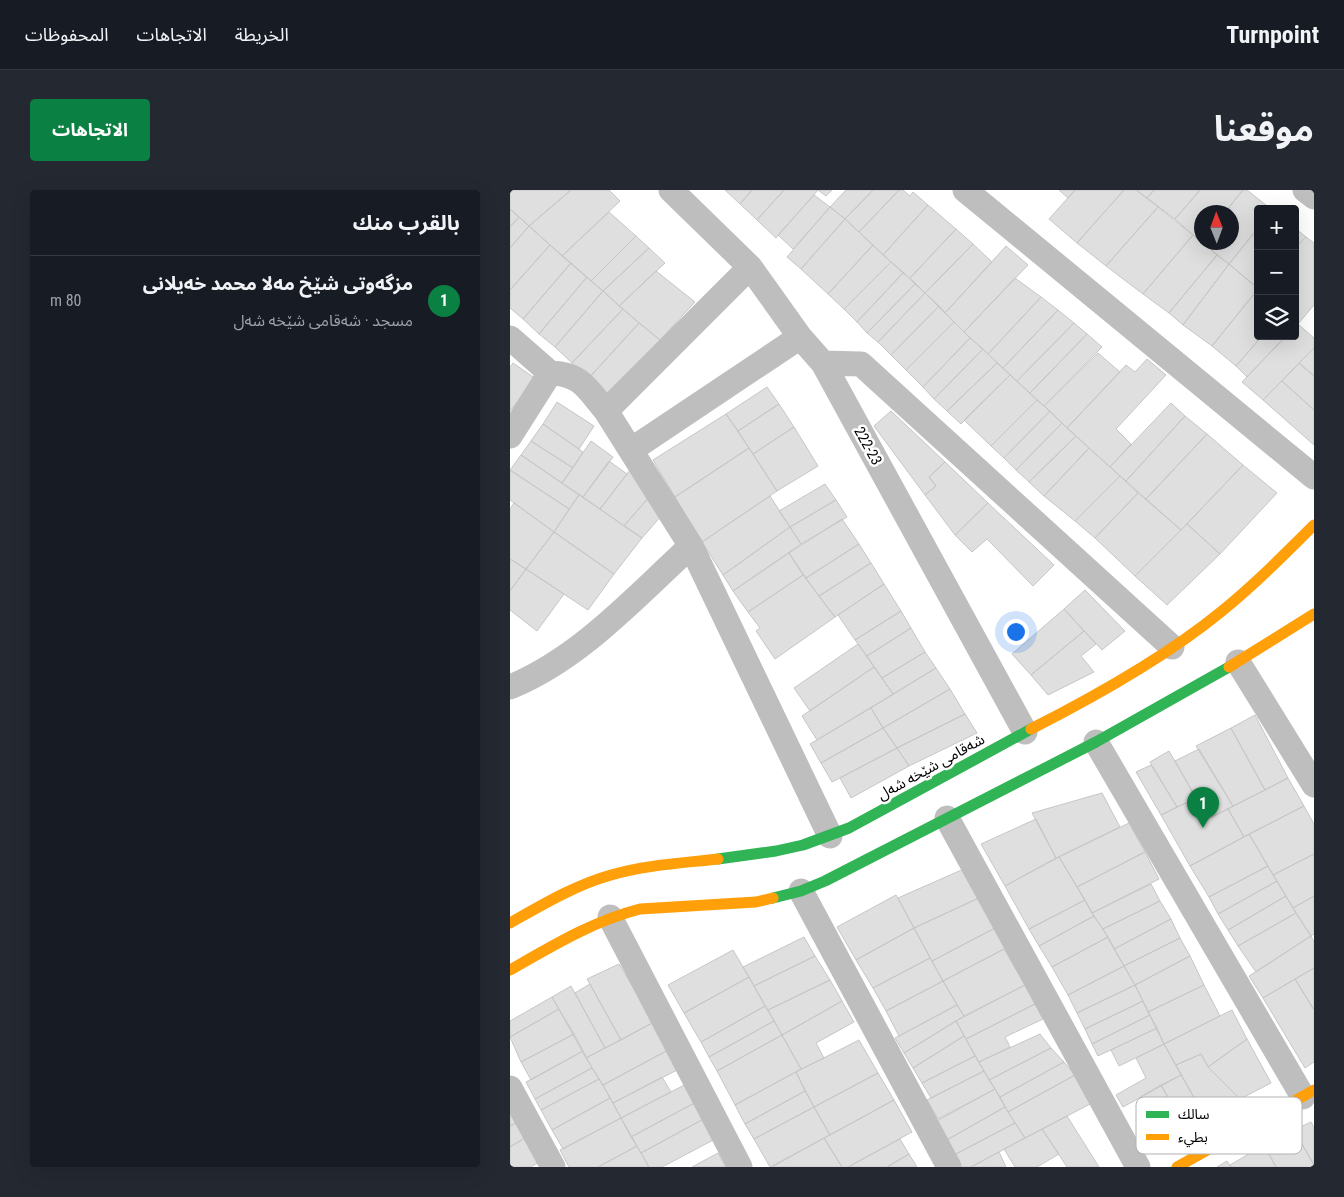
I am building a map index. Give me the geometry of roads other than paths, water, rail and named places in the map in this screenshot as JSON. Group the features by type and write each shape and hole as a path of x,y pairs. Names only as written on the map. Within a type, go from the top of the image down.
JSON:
{"street":[{"path":"965,190 1314,477"},
{"path":"1305,190 1314,197"},
{"name":"222-23","path":"677,192 750,267 800,337 823,363 1025,732"},
{"path":"606,411 750,267"},
{"path":"630,450 800,337"},
{"path":"510,338 550,373 564,373 579,379 606,411 692,546 830,836"},
{"path":"823,363 861,364 1172,647"},
{"path":"510,436 550,373"},
{"name":"شەقامی شێخه‌ شه‌ل","path":"514,924 568,890 605,876 626,871 776,851 830,836 868,819 1025,732 1076,707 1125,678 1221,612 1266,573 1314,525"},
{"path":"510,687 546,670 585,642 692,546"},
{"path":"510,970 532,953 610,917 640,909 756,902 801,891 825,881 1096,742 1238,662 1314,614"},
{"path":"1238,662 1314,785"},
{"path":"1096,742 1308,1093"},
{"path":"947,818 1138,1167"},
{"path":"801,891 949,1167"},
{"path":"610,917 740,1167"},
{"path":"510,1088 553,1167"},
{"path":"1177,1167 1200,1154"}],"place":[{"name":"مزگەوتی شێخ مەلا محمد خەیلانی","path":"1203,828"}]}
